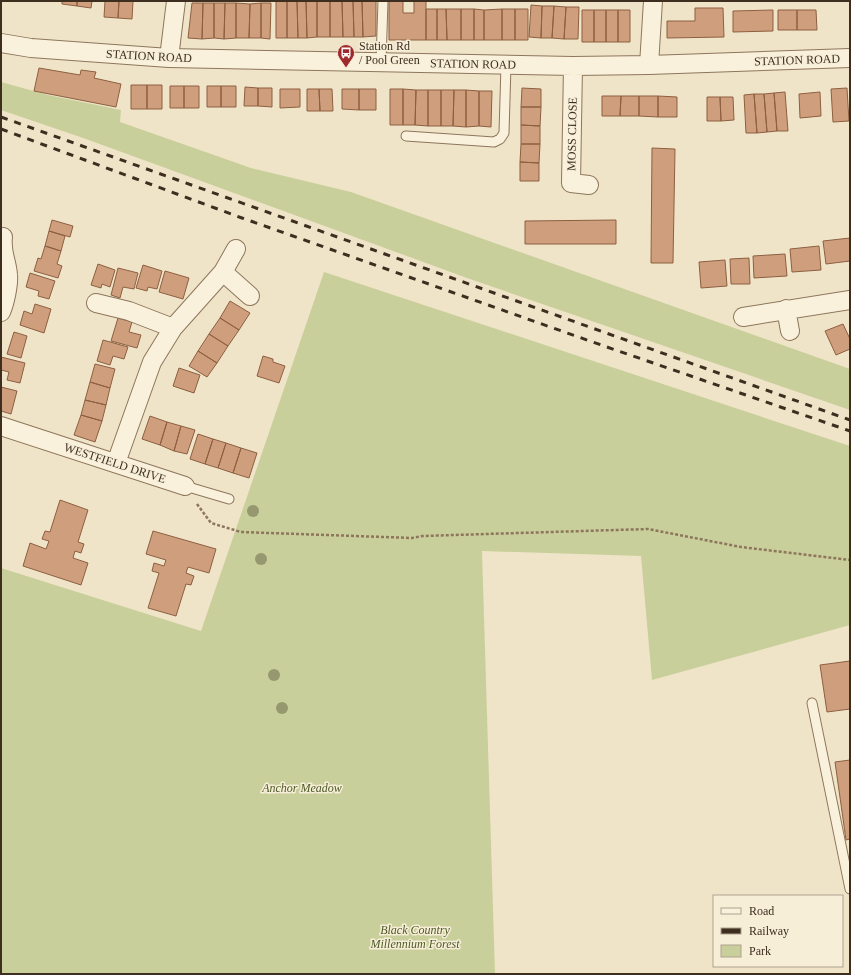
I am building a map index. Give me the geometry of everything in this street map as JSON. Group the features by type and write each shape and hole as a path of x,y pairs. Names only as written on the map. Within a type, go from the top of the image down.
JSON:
{"street":[{"path":"169,58 176,1"},
{"path":"649,65 653,1"},
{"name":"STATION ROAD","path":"1,43 31,48 169,58 506,65 649,65 850,58"},
{"name":"MOSS CLOSE","path":"573,66 571,183 589,185"},
{"path":"1,312 4,306 8,275 2,244"},
{"path":"116,463 152,362 173,328 223,272 236,249"},
{"path":"223,272 250,296"},
{"path":"743,317 850,300"},
{"path":"96,303 129,311 173,328"},
{"path":"786,309 790,331"},
{"name":"WESTFIELD DRIVE","path":"1,426 185,486"}],"lane":[{"path":"381,62 383,1"},
{"path":"406,136 494,142 500,139 504,133 506,65"},
{"name":"WESTFIELD DRIVE","path":"185,486 229,500"},
{"path":"812,703 848,870 850,889"}],"path":[{"path":"185,486 211,523 241,532 412,538 422,536 648,529 741,547 850,560"}],"green space":[{"path":"1,82 48,95 121,110 120,122 251,168 351,192 850,369 850,410 467,278 86,139 1,110"},
{"name":"Anchor Meadow","path":"324,272 850,446 850,625 652,680 641,556 482,551 495,974 1,974 1,568 201,631"}],"building":[{"path":"62,1 77,1 77,6 62,4"},
{"path":"77,1 92,1 91,8 77,6"},
{"path":"105,1 119,1 118,18 104,17"},
{"path":"119,1 133,1 132,19 118,18"},
{"path":"276,1 287,1 287,38 276,38"},
{"path":"287,1 297,1 298,38 287,38"},
{"path":"297,1 306,1 307,38 298,38"},
{"path":"306,1 317,1 317,37 307,38"},
{"path":"317,1 330,1 330,37 317,37"},
{"path":"330,1 342,1 343,37 330,37"},
{"path":"342,1 353,1 354,37 343,37"},
{"path":"353,1 362,1 363,37 354,37"},
{"path":"362,1 376,1 376,36 363,37"},
{"path":"389,1 403,1 403,13 414,13 414,1 426,1 426,40 389,40"},
{"path":"192,3 203,3 202,39 188,38"},
{"path":"203,3 214,3 214,38 202,39"},
{"path":"214,3 225,3 224,39 214,38"},
{"path":"225,3 236,3 236,38 224,39"},
{"path":"236,3 250,4 249,38 236,38"},
{"path":"261,3 271,3 270,39 261,38"},
{"path":"261,3 261,38 249,38 250,4"},
{"path":"531,5 542,6 541,38 529,37"},
{"path":"542,6 554,6 552,38 541,38"},
{"path":"554,6 566,7 564,39 552,38"},
{"path":"566,7 579,7 578,39 564,39"},
{"path":"695,8 723,8 724,37 667,38 667,21 695,21"},
{"path":"426,9 437,9 437,40 426,40"},
{"path":"437,9 446,9 447,40 437,40"},
{"path":"446,9 461,9 461,40 447,40"},
{"path":"461,9 474,9 474,40 461,40"},
{"path":"474,9 484,10 484,40 474,40"},
{"path":"502,9 515,9 515,40 502,40"},
{"path":"502,9 502,40 484,40 484,10"},
{"path":"515,9 528,9 528,40 515,40"},
{"path":"582,10 594,10 594,42 582,42"},
{"path":"594,10 606,10 606,42 594,42"},
{"path":"606,10 618,10 618,42 606,42"},
{"path":"618,10 630,10 630,42 618,42"},
{"path":"773,10 773,31 733,32 733,11"},
{"path":"778,10 797,10 797,30 778,30"},
{"path":"797,10 816,10 817,30 797,30"},
{"path":"39,68 80,75 81,70 96,72 94,78 121,84 116,107 34,91"},
{"path":"131,85 147,85 147,109 131,109"},
{"path":"147,85 162,85 162,109 147,109"},
{"path":"170,86 184,86 184,108 170,108"},
{"path":"184,86 199,86 199,108 184,108"},
{"path":"207,86 221,86 221,107 207,107"},
{"path":"221,86 236,86 236,107 221,107"},
{"path":"245,87 258,88 258,106 244,106"},
{"path":"258,88 272,88 272,107 258,106"},
{"path":"522,88 541,89 541,107 521,107"},
{"path":"847,88 849,121 833,122 831,89"},
{"path":"280,89 300,89 300,107 280,108"},
{"path":"307,89 319,89 320,111 307,111"},
{"path":"319,89 332,89 333,111 320,111"},
{"path":"342,89 359,89 359,110 342,109"},
{"path":"359,89 376,89 376,110 359,110"},
{"path":"390,89 403,89 403,125 390,125"},
{"path":"403,89 416,90 415,125 403,125"},
{"path":"416,90 428,90 428,126 415,125"},
{"path":"428,90 441,90 441,126 428,126"},
{"path":"441,90 454,90 453,126 441,126"},
{"path":"454,90 466,90 466,127 453,126"},
{"path":"466,90 479,91 479,126 466,127"},
{"path":"479,91 492,91 491,127 479,126"},
{"path":"785,92 788,131 777,131 774,93"},
{"path":"820,92 821,116 800,118 799,94"},
{"path":"774,93 777,131 767,132 764,94"},
{"path":"754,94 757,133 746,133 744,95"},
{"path":"754,94 764,94 767,132 757,133"},
{"path":"602,96 621,96 620,116 602,116"},
{"path":"621,96 639,96 639,116 620,116"},
{"path":"639,96 658,96 658,117 639,116"},
{"path":"658,96 677,97 677,117 658,117"},
{"path":"707,97 720,97 721,121 707,121"},
{"path":"720,97 733,97 734,120 721,121"},
{"path":"521,107 541,107 540,126 521,125"},
{"path":"521,125 540,126 540,144 521,144"},
{"path":"521,144 540,144 539,163 520,162"},
{"path":"652,148 675,149 673,263 651,263"},
{"path":"520,162 539,163 539,181 520,181"},
{"path":"52,220 73,226 70,237 49,231"},
{"path":"616,220 616,244 525,244 525,221"},
{"path":"49,231 65,236 61,251 45,246"},
{"path":"850,238 850,261 826,264 823,241"},
{"path":"45,246 61,251 57,264 62,266 58,278 34,271 38,258 41,259"},
{"path":"819,246 821,270 792,272 790,249"},
{"path":"785,254 787,276 754,278 753,256"},
{"path":"749,258 750,284 731,284 730,259"},
{"path":"725,260 727,286 701,288 699,262"},
{"path":"98,264 115,270 110,287 102,284 101,288 91,285"},
{"path":"143,265 162,271 157,289 148,287 147,291 136,288"},
{"path":"118,268 138,273 134,289 123,287 120,298 111,295"},
{"path":"165,271 189,278 183,299 159,292"},
{"path":"30,273 55,281 49,299 38,296 39,291 26,287"},
{"path":"230,301 250,313 239,330 220,318"},
{"path":"35,304 51,309 44,333 20,325 24,311 32,314"},
{"path":"118,318 132,322 129,332 141,335 137,348 111,341"},
{"path":"220,318 239,330 228,346 209,334"},
{"path":"843,324 850,339 850,349 836,355 825,331"},
{"path":"14,332 27,336 21,358 7,354"},
{"path":"209,334 228,346 217,363 198,351"},
{"path":"103,340 128,347 124,359 113,356 110,365 97,361"},
{"path":"198,351 217,363 207,377 189,366"},
{"path":"263,356 273,359 273,362 285,366 279,383 257,376"},
{"path":"1,357 25,363 20,383 7,380 9,372 1,370"},
{"path":"95,364 115,369 110,388 90,382"},
{"path":"179,368 200,375 194,393 173,386"},
{"path":"90,382 110,388 106,405 85,400"},
{"path":"1,387 17,391 11,414 1,411"},
{"path":"85,400 106,405 102,421 81,415"},
{"path":"81,415 102,421 95,442 74,435"},
{"path":"150,416 167,422 160,445 142,439"},
{"path":"167,422 181,426 174,451 160,445"},
{"path":"181,426 195,430 187,454 174,451"},
{"path":"198,434 213,439 205,464 190,459"},
{"path":"213,439 226,443 218,468 205,464"},
{"path":"226,443 241,448 233,473 218,468"},
{"path":"241,448 257,453 249,478 233,473"},
{"path":"60,500 88,510 78,542 84,544 81,553 75,551 73,558 88,563 81,585 23,566 30,543 46,549 49,541 42,539 45,531 50,532"},
{"path":"153,531 216,549 209,573 188,567 186,573 194,576 191,585 186,584 176,616 148,608 159,573 152,571 154,563 164,566 166,560 146,554"},
{"path":"850,661 850,709 827,712 820,665"},
{"path":"850,760 850,839 846,840 835,762"}],"railway":[{"path":"1,117 850,420"},
{"path":"1,129 242,218 850,431"}],"place":[{"name":"Station Rd / Pool Green","path":"346,68"}],"park label":[{"name":"Black Country Millennium Forest","path":"415,937"}]}
